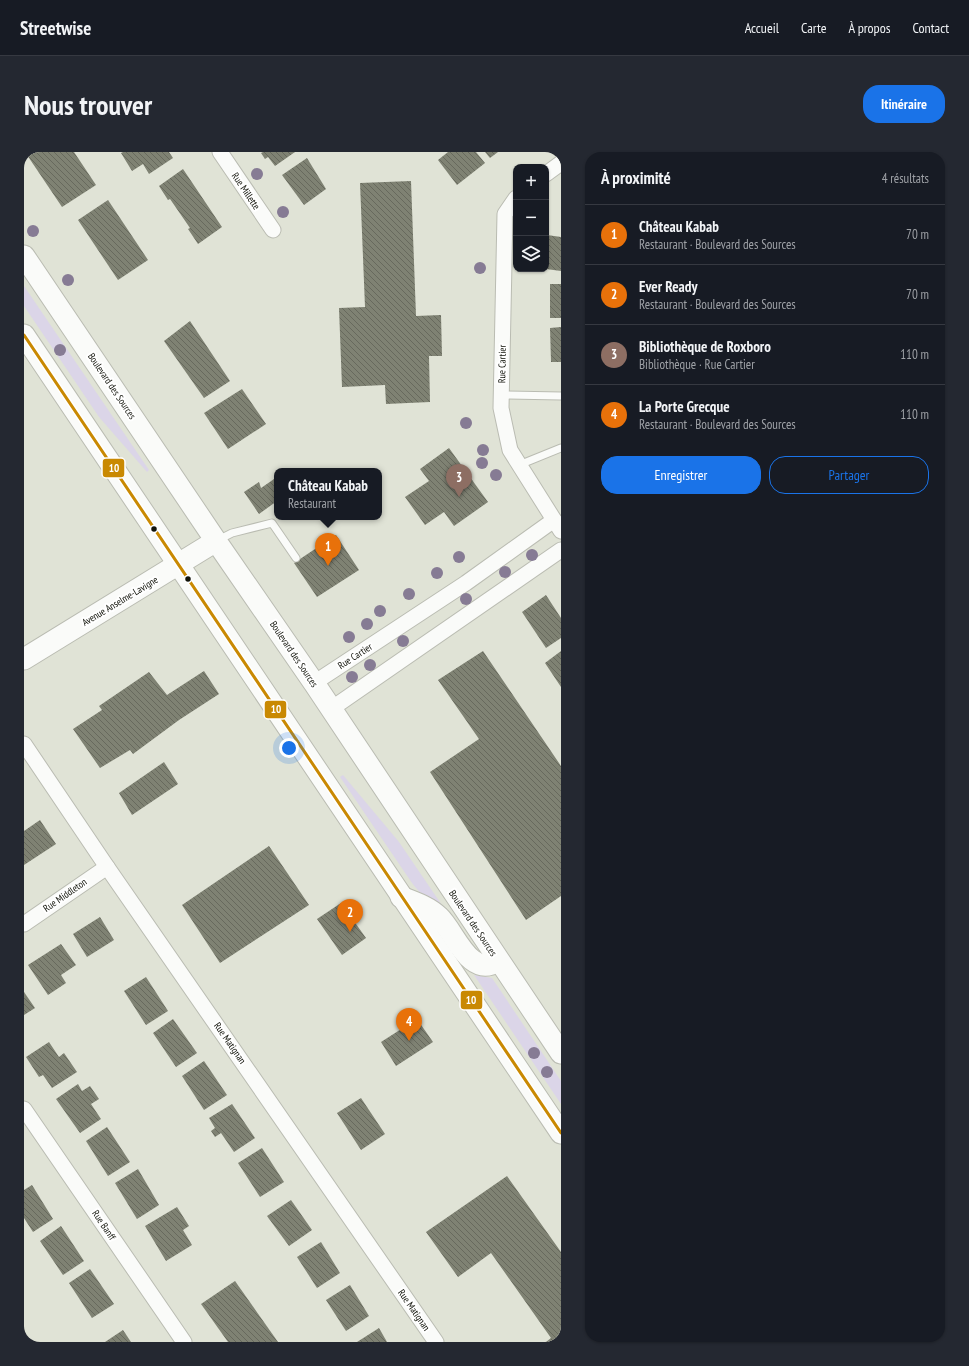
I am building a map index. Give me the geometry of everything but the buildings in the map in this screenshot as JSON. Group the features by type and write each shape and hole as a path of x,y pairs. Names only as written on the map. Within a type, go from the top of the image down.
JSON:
{"main road":[{"name":"Boulevard des Sources","path":"24,256 216,541 314,683 498,961 561,1053"},
{"path":"24,335 178,566 561,1133"},
{"name":"Avenue Anselme-Lavigne","path":"24,659 178,566 216,541"},
{"path":"401,897 424,906 437,914 459,945 480,965 492,964 498,961"}],"street":[{"name":"Rue Millette","path":"220,152 273,230"},
{"path":"549,172 561,162"},
{"name":"Rue Cartier","path":"314,683 466,583 557,526 510,450 501,408 505,214 515,200"},
{"path":"331,709 561,550"},
{"name":"Rue Matignan","path":"24,744 107,867 436,1342"},
{"name":"Rue Middleton","path":"24,924 107,867"},
{"name":"Rue Banff","path":"24,1108 184,1342"}],"lane":[{"path":"501,395 561,396"},
{"path":"519,465 561,448"},
{"path":"216,541 232,533 272,523 296,558"}],"shaded area":[{"path":"24,286 149,470 147,472 99,417 24,306"},
{"path":"343,775 399,842 448,914 428,900 412,883 340,777"},
{"path":"474,975 492,978 561,1081 561,1104"}],"transit line":[{"name":"10","path":"24,335 561,1133"}],"place":[{"name":"Bibliothèque de Roxboro","path":"459,497"},
{"name":"Château Kabab","path":"328,566"},
{"name":"Ever Ready","path":"350,932"},
{"name":"La Porte Grecque","path":"409,1041"}]}
